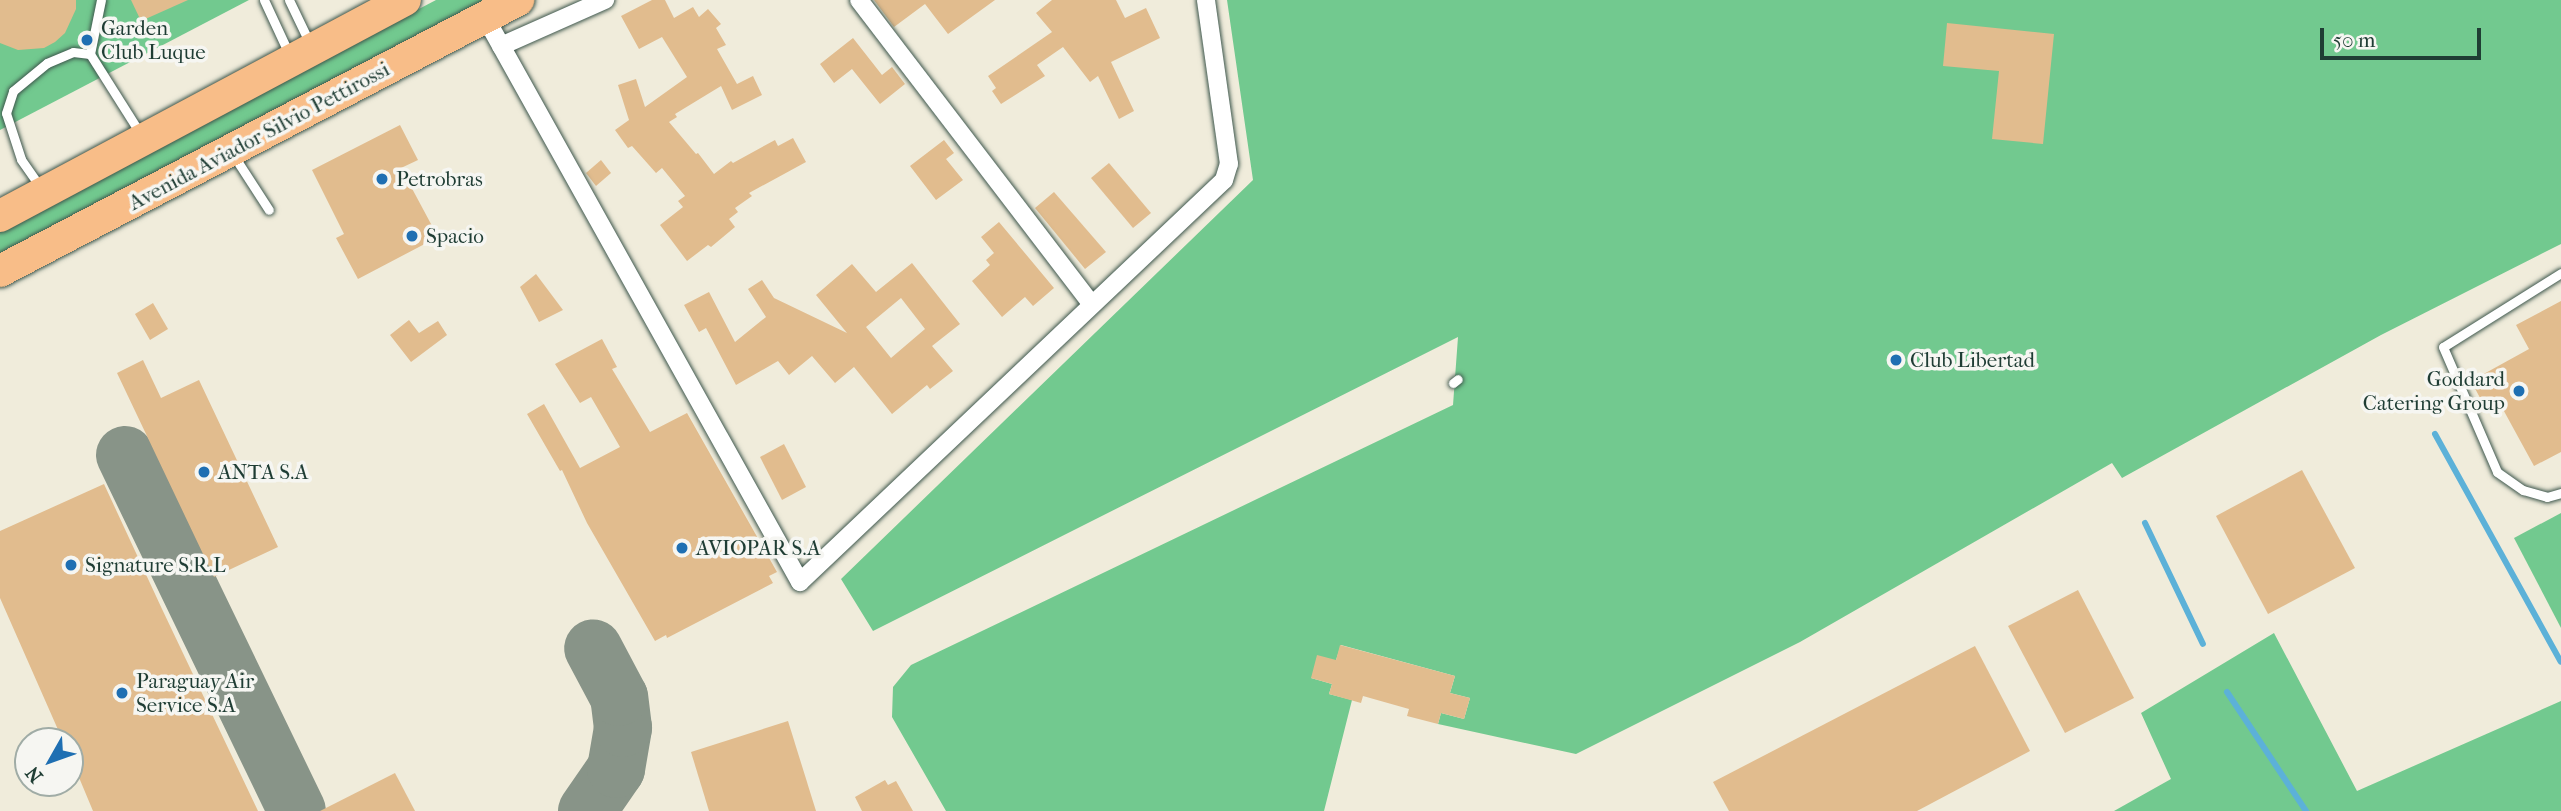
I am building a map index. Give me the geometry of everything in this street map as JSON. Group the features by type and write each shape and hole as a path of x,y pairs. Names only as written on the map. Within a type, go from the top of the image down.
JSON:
{"highway":[{"name":"Avenida Aviador Silvio Pettirossi","path":"0,271 518,0"},
{"path":"0,216 303,56 390,6"}],"street":[{"path":"501,46 605,0"},
{"path":"859,0 1091,303"},
{"path":"485,17 800,582 1091,303 1224,180 1229,164 1206,0"}],"lane":[{"path":"101,0 90,54 144,140"},
{"path":"264,0 303,56"},
{"path":"290,0 303,56"},
{"path":"44,193 21,159 6,113 13,92 47,63 73,52 90,54"},
{"path":"230,151 267,210"},
{"path":"2561,273 2443,347 2497,472 2523,490 2547,497 2561,493"}],"green space":[{"name":"Garden Club Luque","path":"0,0 249,0 0,130"},
{"path":"436,0 491,0 0,258 0,229"},
{"name":"Club Libertad","path":"1227,0 2561,0 2561,244 2381,335 2122,478 2112,463 1800,642 1576,754 1438,724 1441,713 1464,719 1470,698 1450,693 1455,676 1341,645 1336,660 1311,678 1332,684 1329,694 1352,700 1324,811 946,811 892,717 893,687 911,665 1453,405 1458,337 873,631 841,579 1253,180"},
{"path":"2561,513 2561,628 2514,538"},
{"path":"2274,633 2357,791 2561,701 2561,811 2114,811 2171,779 2141,713"}],"building":[{"path":"0,0 76,0 76,9 65,33 55,42 44,48 18,50 0,43"},
{"path":"131,0 188,0 141,21"},
{"path":"652,0 665,0 674,18 693,7 699,17 708,9 721,24 716,28 726,45 717,49 737,84 753,76 762,95 732,110 721,86 675,114 677,117 669,122 714,174 731,161 733,163 775,140 778,146 793,138 806,162 749,193 752,196 735,208 738,212 729,219 735,227 711,247 708,245 687,261 660,225 683,207 678,201 685,196 662,168 656,173 632,146 628,148 615,130 629,120 618,85 636,79 645,107 687,77 662,37 639,49 621,16"},
{"path":"874,0 995,0 948,34 925,4 894,27"},
{"path":"1052,0 1116,0 1125,18 1146,8 1160,38 1111,62 1134,111 1119,119 1098,76 1090,82 1063,47 1037,65 1045,76 1001,104 992,91 996,88 988,76 1052,32 1036,13"},
{"path":"1947,23 2054,34 2043,144 1992,139 1999,71 1943,66"},
{"path":"853,38 882,75 892,67 905,84 880,104 852,69 834,83 820,64"},
{"path":"400,125 418,160 401,168 438,237 358,279 336,238 344,234 312,170"},
{"path":"944,140 954,153 946,159 963,180 936,200 910,166"},
{"path":"601,160 611,173 596,186 586,173"},
{"path":"1109,163 1151,213 1133,228 1091,178"},
{"path":"1054,192 1106,252 1085,269 1035,208"},
{"path":"999,222 1054,288 1033,306 1025,297 1002,317 972,281 990,265 986,260 994,253 981,237"},
{"path":"912,263 960,324 932,346 953,371 930,389 927,385 892,414 854,367 835,383 812,356 789,375 778,361 736,385 706,328 699,332 684,305 709,292 735,342 766,317 748,289 762,280 774,298 847,333 816,295 852,264 876,292","holes":["901,298 925,329 891,358 866,327"]},
{"path":"536,274 563,310 539,322 520,287"},
{"name":"Goddard Catering Group","path":"2561,301 2561,452 2534,466 2499,402 2486,409 2471,381 2529,349 2516,325"},
{"path":"153,303 168,329 150,340 135,314"},
{"path":"409,320 419,333 438,321 447,335 411,362 390,335"},
{"name":"AVIOPAR S.A","path":"602,339 617,367 612,369 650,432 687,413 777,572 769,576 773,583 667,638 666,635 655,641 587,523 562,470 560,471 527,414 544,404 580,468 620,447 591,397 580,403 555,364"},
{"name":"ANTA S.A","path":"143,360 161,398 199,380 278,547 214,577 117,373"},
{"path":"784,444 806,487 782,500 760,457"},
{"path":"2302,470 2355,568 2268,614 2216,516"},
{"path":"104,484 258,811 93,811 84,789 84,727 57,727 0,598 0,531"},
{"path":"2078,590 2134,698 2065,733 2008,626"},
{"path":"1340,645 1455,676 1450,693 1470,698 1464,719 1441,713 1438,724 1407,716 1409,709 1363,696 1361,703 1329,694 1332,684 1311,678 1317,655 1336,660"},
{"path":"1975,646 2030,751 1917,811 1729,811 1713,782"},
{"path":"788,721 816,811 709,811 691,752"},
{"path":"395,773 415,811 320,811"},
{"path":"885,780 888,785 896,781 913,811 862,811 855,797"}],"waterway":[{"path":"2435,434 2561,662"},
{"path":"2145,523 2203,644"},
{"path":"2227,692 2306,811"}],"taxiway":[{"path":"125,455 297,811"},
{"path":"587,811 616,769 623,728 619,697 593,648"}],"place":[{"name":"Garden Club Luque","path":"87,40"},
{"name":"Petrobras","path":"382,179"},
{"name":"Spacio","path":"412,236"},
{"name":"Club Libertad","path":"1896,360"},
{"name":"Goddard Catering Group","path":"2519,391"},
{"name":"ANTA S.A","path":"204,472"},
{"name":"AVIOPAR S.A","path":"682,548"},
{"name":"Signature S.R.L","path":"71,565"},
{"name":"Paraguay Air Service S.A","path":"122,693"}]}
